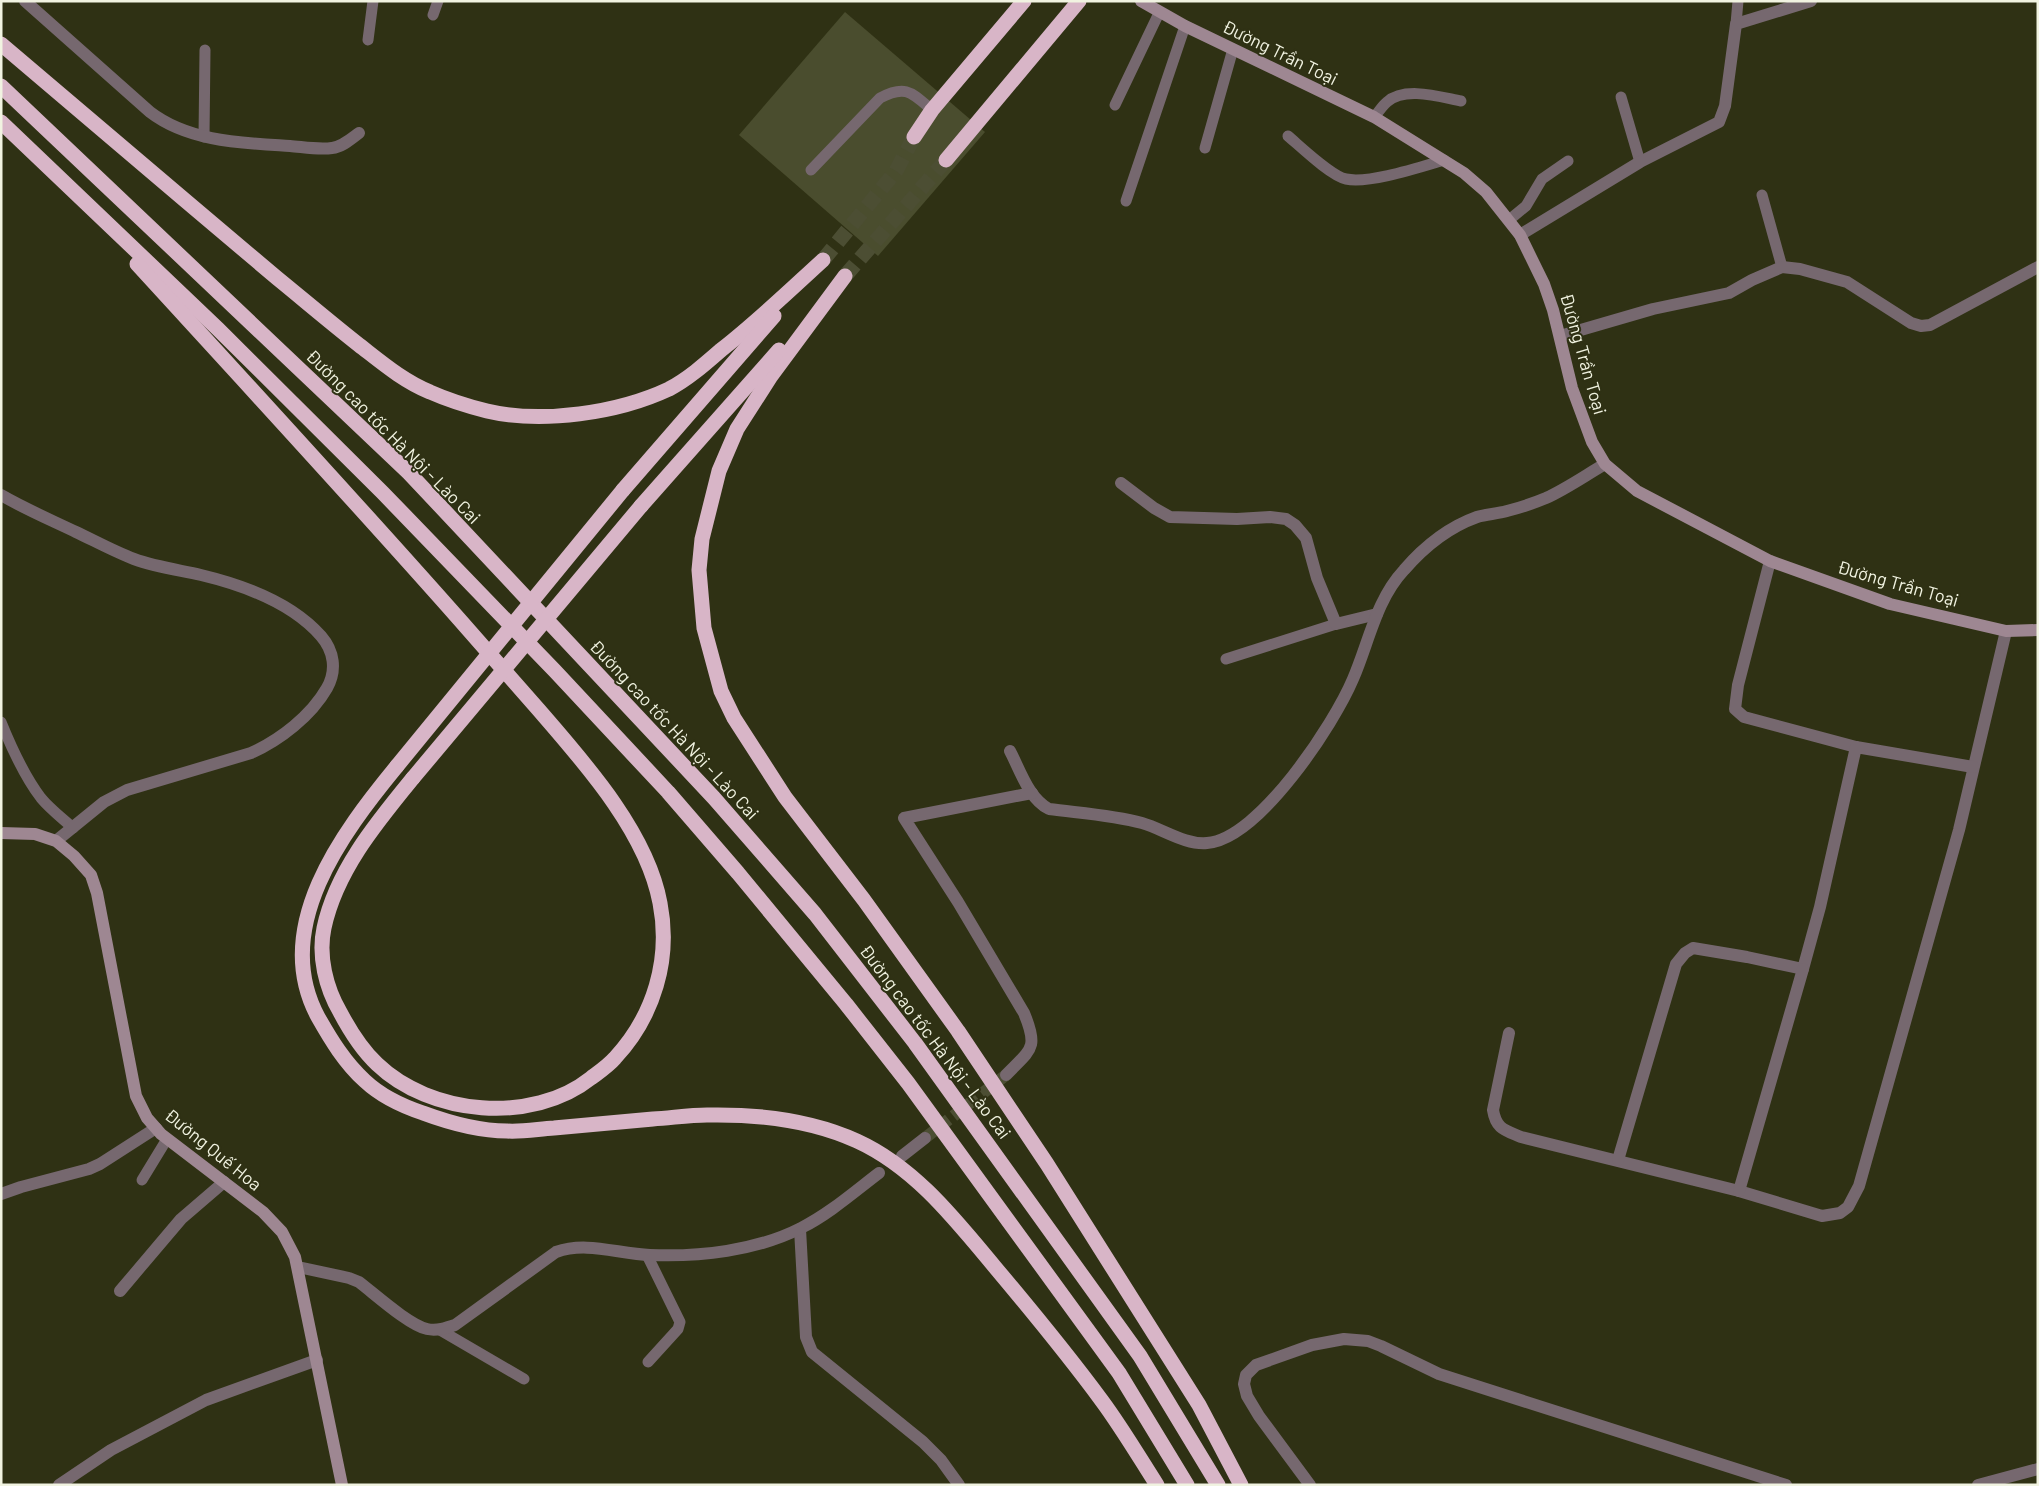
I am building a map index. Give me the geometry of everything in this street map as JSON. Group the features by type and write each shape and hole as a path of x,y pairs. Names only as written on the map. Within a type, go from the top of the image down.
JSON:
{"highway":[{"path":"914,137 932,110 1024,1"},
{"path":"946,160 1079,1"},
{"path":"1,44 331,323 402,378 428,391 489,412 530,416 563,415 617,406 667,390 690,376 730,344 823,260 623,490 368,800 331,859 318,886 306,919 302,940 302,965 316,1013 340,1054 366,1082 400,1105 457,1125 508,1132 705,1114 784,1119 856,1140 879,1153 932,1194 1033,1312 1104,1403 1157,1485"},
{"name":"Đường cao tốc Hà Nội - Lào Cai","path":"1,86 409,473 714,798 755,845 815,914 926,1059 1140,1356 1218,1485"},
{"path":"1,122 218,329 383,493 555,671 668,792 738,873 846,1004 914,1091 1120,1374 1187,1485"},
{"path":"52,171 362,509 573,750 613,801 632,832 650,870 660,901 664,941 659,980 642,1024 614,1060 584,1084 549,1100 506,1109 460,1106 408,1087 378,1066 354,1039 334,1002 327,983 323,962 324,928 335,895 348,868 382,816 412,778 641,506 845,276 771,376 737,429 719,471 702,539 699,570 704,628 722,691 734,718 780,790 864,900 958,1031 1042,1156 1200,1404 1241,1485"}],"street":[{"path":"25,1 155,116 174,126 204,137 251,144 333,148 343,144 359,133"},
{"name":"Đường Trần Toại","path":"1141,1 1159,13 1374,118 1464,173 1486,192 1520,235 1544,284 1560,336 1572,388 1592,442 1605,464 1637,491 1770,561 1890,604 2006,632 2038,630"},
{"path":"1520,235 1640,162 1719,122 1725,106 1736,24 1811,1"},
{"path":"1560,336 1653,309 1729,293 1752,280 1782,267 1800,269 1847,282 1911,323 1921,326 1936,323 2038,266"},
{"path":"1010,751 1032,793 1043,806 1049,809 1140,822 1195,842 1206,844 1218,842 1245,826 1272,801 1338,712 1354,678 1377,614 1385,597 1402,571 1446,533 1479,516 1506,512 1546,498 1605,464"},
{"path":"1121,483 1154,508 1170,517 1238,519 1270,517 1286,519 1306,538 1317,578 1336,624 1377,614"},
{"path":"1,496 132,559 203,576 250,591 282,605 311,625 325,641 334,663 332,680 323,695 292,728 270,745 251,753 127,790 104,802 56,841"},
{"path":"1770,561 1738,685 1735,709 1744,717 1856,747 1973,767"},
{"path":"1509,1033 1492,1110 1495,1121 1503,1129 1521,1137 1739,1191 1822,1216 1840,1214 1848,1207 1859,1186 1913,998 1959,830 2006,632"},
{"path":"1739,1191 1804,969 1856,747"},
{"path":"1006,1075 1029,1051 1032,1044 1032,1032 1024,1013 968,919 904,818 1032,793"},
{"name":"Đường Quế Hoa","path":"1,833 35,834 56,841 74,856 91,875 98,893 136,1096 147,1118 167,1139 263,1212 282,1232 298,1267 342,1485"},
{"path":"1618,1160 1676,964 1681,957 1693,948 1804,969"},
{"path":"1,1194 90,1169 156,1128"},
{"path":"902,1156 925,1138"},
{"path":"298,1267 359,1282 416,1325 428,1330 440,1330 454,1325 556,1252 568,1247 584,1247 647,1255 713,1254 749,1247 800,1229 879,1173"},
{"path":"120,1292 181,1219 224,1182"},
{"path":"800,1229 806,1337 812,1352 922,1442 941,1460 959,1485"},
{"path":"1310,1485 1259,1416 1247,1396 1244,1384 1246,1375 1256,1365 1312,1345 1344,1339 1368,1341 1439,1374 1759,1474 1786,1485"},
{"path":"59,1485 111,1450 206,1400 317,1360"},
{"path":"1978,1485 2038,1469"}],"lane":[{"path":"368,40 374,1"},
{"path":"433,15 438,1"},
{"path":"1736,24 1738,1"},
{"path":"1115,105 1159,13"},
{"path":"1126,201 1185,26"},
{"path":"1205,148 1233,49"},
{"path":"204,137 205,50"},
{"path":"811,170 880,98 887,94 896,90 910,92 932,110"},
{"path":"1374,118 1387,102 1406,94 1426,95 1461,101"},
{"path":"1620,96 1640,162"},
{"path":"1288,136 1335,174 1346,180 1389,176 1444,160"},
{"path":"1509,220 1526,206 1542,179 1568,160"},
{"path":"1762,195 1782,267"},
{"path":"1226,660 1336,624"},
{"path":"1,722 10,745 30,783 42,800 73,828"},
{"path":"142,1180 167,1139"},
{"path":"647,1255 680,1322 678,1329 648,1362"},
{"path":"440,1330 524,1379"}],"building":[{"path":"845,12 985,132 878,256 739,135"}],"tunnel":[{"path":"823,260 896,171 914,137"},
{"path":"845,276 946,160"},
{"path":"925,1138 1006,1075"}]}
